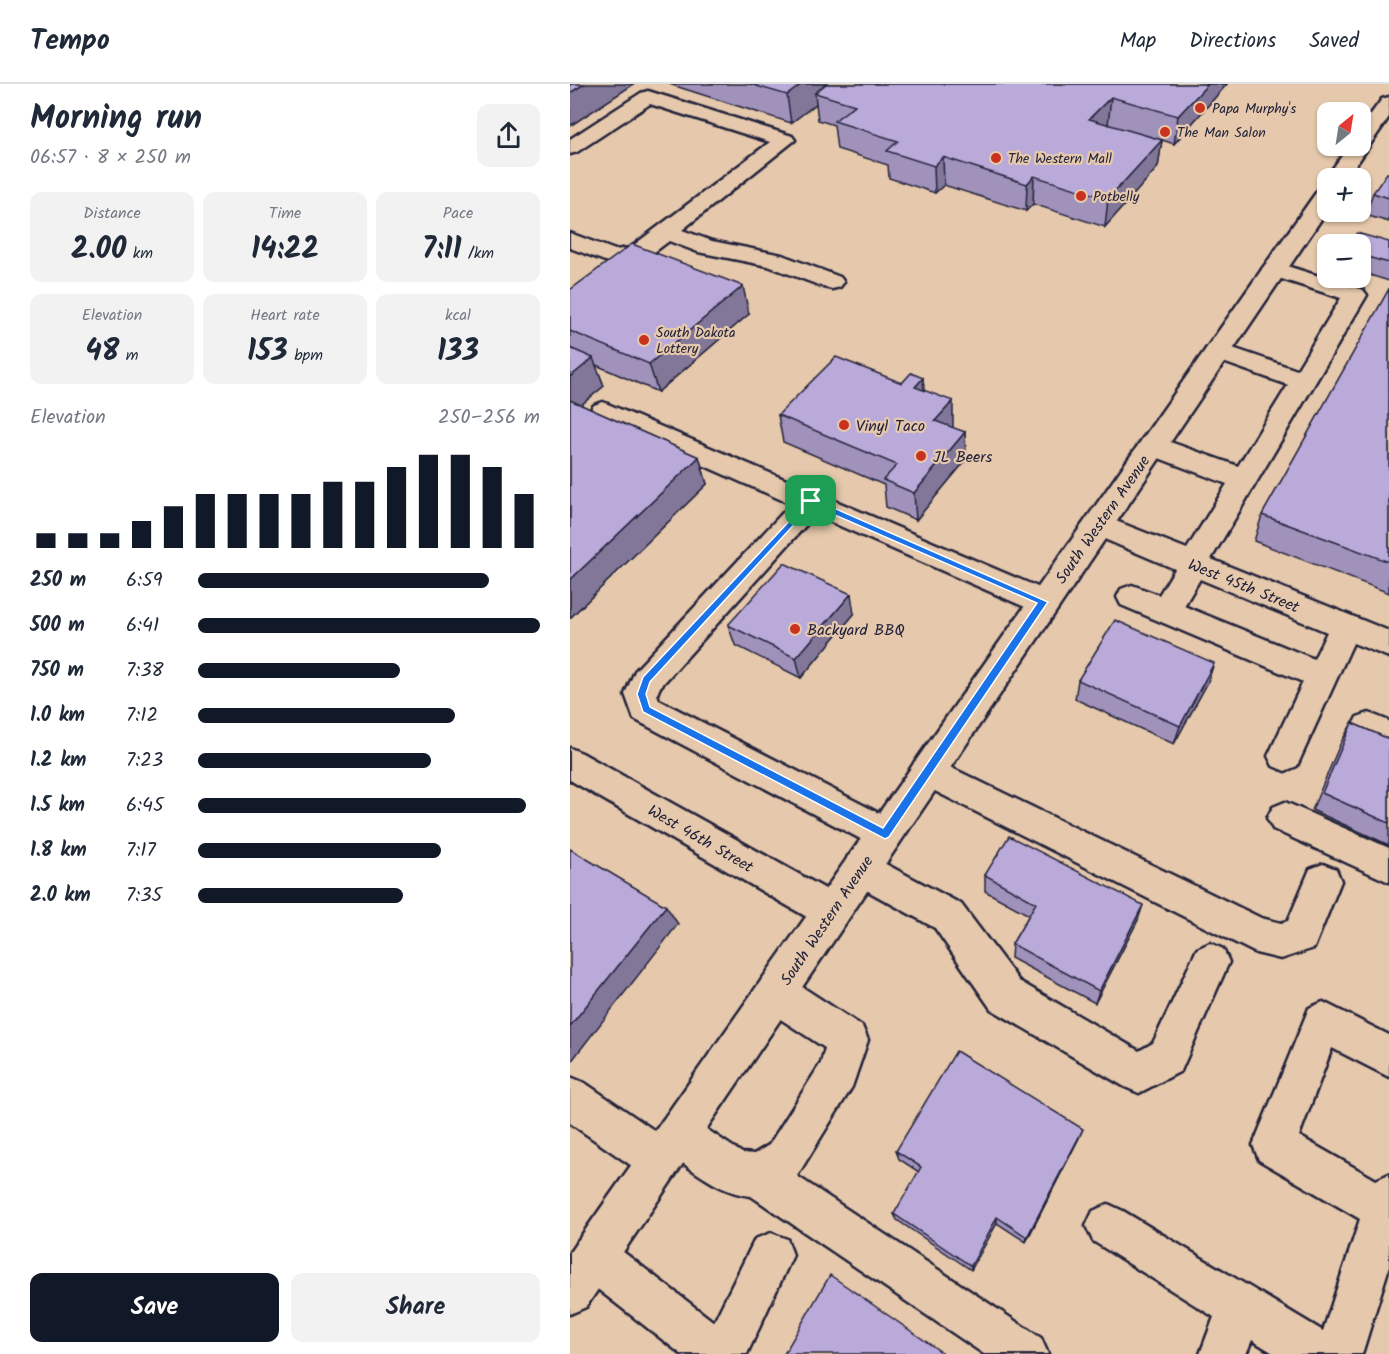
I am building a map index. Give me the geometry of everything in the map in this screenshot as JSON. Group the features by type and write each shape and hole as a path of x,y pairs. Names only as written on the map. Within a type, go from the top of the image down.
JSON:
{"main road":[{"path":"570,148 648,97 785,141 637,254 613,256 572,243"},
{"path":"1371,129 1389,102"},
{"name":"South Western Avenue","path":"582,1274 1043,602 1317,208"},
{"path":"666,232 706,247 774,260 832,282"},
{"path":"1165,611 1355,295 1274,269"},
{"path":"1218,351 1303,381"},
{"path":"603,411 1043,602"},
{"path":"1153,445 1243,479"},
{"path":"811,501 646,680 641,694 646,709 885,834"},
{"name":"West 45th Street","path":"1098,525 1389,644"},
{"path":"1132,597 1322,676"},
{"path":"1285,756 1345,626"},
{"name":"West 46th Street","path":"570,763 832,912"},
{"path":"927,771 1256,935 1281,941 1300,935 1323,881"},
{"path":"1285,818 1389,865"},
{"path":"861,868 948,915 1005,995 1139,1073 1167,1057 1210,962"},
{"path":"758,1176 784,1160 838,1073 848,1040 776,993"},
{"path":"1339,1354 1387,1202 1274,1145 1323,1022 1389,1057"},
{"path":"570,1098 669,1147 735,1173 758,1176 1025,1354"},
{"path":"1108,1227 1318,1354"},
{"path":"723,1354 771,1255"},
{"path":"582,1274 718,1354"},
{"path":"1223,1354 1241,1307"}],"building":[{"path":"570,84 584,84 570,93"},
{"path":"750,84 802,84 787,95"},
{"name":"The Western Mall","path":"826,84 1208,84 1178,116 1111,97 1089,119 1162,140 1108,199 1034,176 1027,184 943,157 934,166 887,151 898,141 834,121 855,105 815,93"},
{"path":"1389,173 1389,198 1373,193"},
{"path":"1371,237 1389,242 1389,263 1371,258"},
{"name":"South Dakota Lottery","path":"632,244 743,286 649,364 570,331 570,290"},
{"path":"1389,289 1389,562 1262,515"},
{"path":"570,348 593,358 570,377"},
{"path":"836,357 902,383 911,373 923,378 915,387 953,401 935,421 965,432 914,493 883,480 897,465 778,415"},
{"path":"570,400 699,457 570,580"},
{"path":"784,563 851,594 796,658 728,625"},
{"path":"1115,620 1214,663 1180,726 1078,680"},
{"path":"1352,723 1389,739 1389,823 1322,793"},
{"path":"1009,836 1143,905 1099,991 1012,944 1036,903 985,875"},
{"path":"570,849 666,906 570,1026"},
{"path":"956,1051 1083,1129 1027,1237 997,1217 971,1266 894,1214 921,1167 896,1151"},
{"path":"830,1275 944,1354 784,1354"}],"place":[{"name":"Papa Murphy's","path":"1200,108"},
{"name":"The Man Salon","path":"1165,132"},
{"name":"The Western Mall","path":"996,158"},
{"name":"Potbelly","path":"1081,196"},
{"name":"South Dakota Lottery","path":"644,340"},
{"name":"Vinyl Taco","path":"844,425"},
{"name":"JL Beers","path":"921,456"},
{"name":"Backyard BBQ","path":"795,629"}],"route":[{"path":"811,501 1043,602 885,834 646,709 641,694 646,680 811,501"}]}
